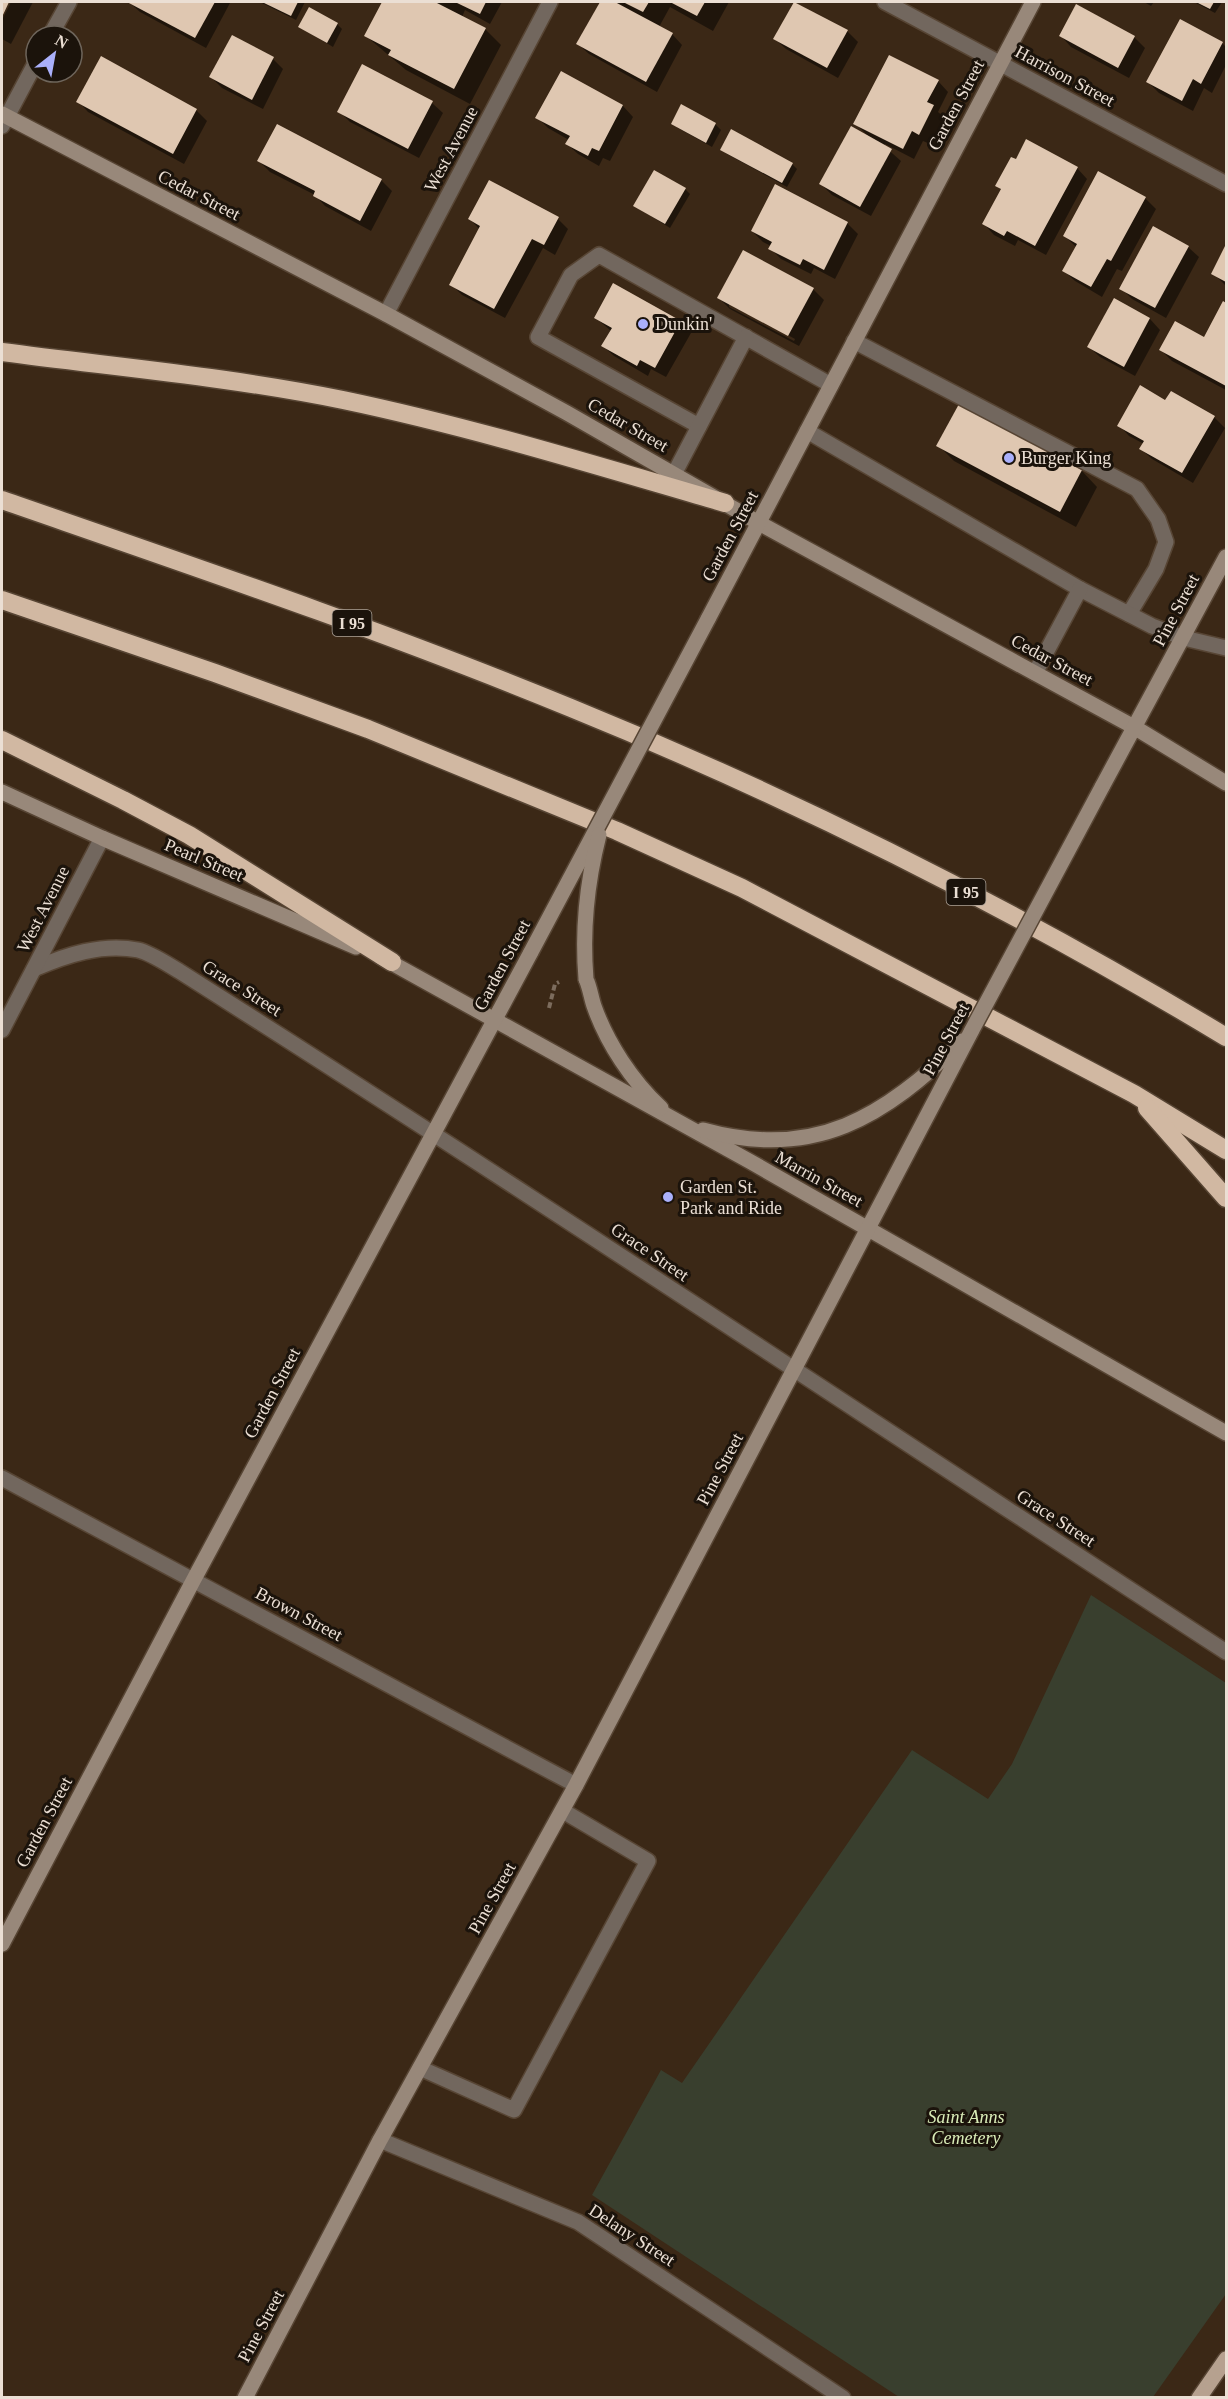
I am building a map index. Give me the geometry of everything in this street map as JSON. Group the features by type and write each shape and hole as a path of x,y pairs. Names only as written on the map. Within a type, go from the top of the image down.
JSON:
{"highway":[{"path":"2,352 267,386 342,400 457,426 724,503"},
{"name":"I 95","path":"2,500 428,651 570,707 675,752 948,883 1074,949 1227,1037"},
{"path":"2,600 215,673 368,729 616,831 742,888 1134,1094 1227,1150"},
{"path":"2,740 189,835 392,962"},
{"path":"1134,1094 1227,1198"}],"main road":[{"name":"Garden Street","path":"2,1944 193,1581 759,523 1033,2"},
{"name":"Cedar Street","path":"3,119 386,314 567,413 759,523 1225,779"},
{"name":"Pine Street","path":"245,2397 380,2140 563,1811 972,1030 1227,557"},
{"name":"Pearl Street","path":"2,792 102,838 392,962"},
{"path":"606,808 594,854 586,918 584,949 586,979 600,1022 620,1057 657,1104 679,1124 740,1138 775,1141 808,1138 863,1119 889,1103 972,1030"},
{"name":"Marrin Street","path":"392,962 1227,1433"},
{"path":"1199,2397 1227,2359"}],"street":[{"path":"57,24 69,2"},
{"name":"West Avenue","path":"386,314 550,2"},
{"name":"Harrison Street","path":"885,2 1227,184"},
{"path":"3,119 24,83"},
{"path":"699,426 538,337 571,274 599,255 831,385"},
{"path":"674,474 746,337"},
{"path":"854,341 1137,489 1158,519 1166,542 1156,569 1129,614"},
{"path":"807,431 1080,589 1184,638 1227,648"},
{"path":"1035,673 1080,589"},
{"name":"West Avenue","path":"2,1030 102,838"},
{"name":"Grace Street","path":"34,969 82,952 113,948 140,950 179,971 434,1133 794,1371 1227,1652"},
{"name":"Brown Street","path":"2,1478 576,1785"},
{"path":"420,2068 514,2110 648,1861 563,1811"},
{"name":"Delany Street","path":"380,2140 578,2222 843,2397"}],"path":[{"path":"549,1008 555,984 567,977"},
{"path":"547,980 555,984"}],"green space":[{"name":"Saint Anns Cemetery","path":"1091,1595 1226,1683 1226,2294 1153,2397 899,2397 592,2195 661,2070 682,2083 912,1750 988,1799 1012,1764"}],"building":[{"path":"2,2 9,2 2,17"},
{"path":"127,2 215,2 195,38"},
{"path":"262,2 298,2 291,16"},
{"path":"382,2 435,2 486,28 454,89 388,55 391,50 364,36"},
{"path":"455,2 486,2 480,14"},
{"path":"600,2 615,2 673,33 646,82 576,44"},
{"path":"623,2 649,2 643,12"},
{"path":"670,2 705,2 697,16"},
{"path":"794,2 848,30 827,68 773,39"},
{"path":"1196,2 1214,2 1210,9"},
{"path":"1076,4 1135,36 1118,68 1059,36"},
{"path":"309,7 338,23 327,43 298,27"},
{"path":"1180,19 1223,42 1201,84 1193,79 1182,101 1146,82"},
{"path":"232,35 274,57 252,100 209,77"},
{"path":"889,55 939,80 927,102 934,105 919,135 912,131 903,149 853,124"},
{"path":"101,56 197,109 173,154 76,102"},
{"path":"362,64 433,101 408,149 337,112"},
{"path":"561,71 623,105 599,151 592,148 588,156 565,144 570,136 535,118"},
{"path":"681,104 716,123 706,143 671,124"},
{"path":"277,124 382,179 360,221 313,196 315,191 257,161"},
{"path":"851,126 892,149 860,207 819,184"},
{"path":"731,129 793,163 782,183 720,150"},
{"path":"1026,139 1078,167 1035,246 1007,231 1004,236 982,224 1001,189 995,186 1011,157 1016,159"},
{"path":"654,170 686,188 665,224 633,206"},
{"path":"1098,171 1146,197 1111,261 1107,259 1091,287 1062,271 1077,244 1063,236"},
{"path":"489,180 559,217 544,245 532,239 494,309 449,285 480,226 468,219"},
{"path":"775,184 848,222 824,270 803,259 800,265 768,249 772,242 751,231"},
{"path":"1153,226 1189,246 1155,308 1119,289"},
{"path":"1226,244 1226,282 1211,274"},
{"path":"743,250 814,288 788,336 717,298"},
{"name":"Dunkin'","path":"613,283 681,321 655,368 640,360 637,366 601,346 612,328 594,318"},
{"path":"1114,298 1150,318 1124,367 1087,347"},
{"path":"1223,301 1226,303 1226,386 1159,350 1175,321 1204,337"},
{"path":"1140,385 1165,400 1171,391 1215,416 1182,473 1139,449 1144,441 1117,426"},
{"name":"Burger King","path":"959,404 1082,470 1060,512 936,446"}],"place":[{"name":"Dunkin'","path":"643,324"},
{"name":"Burger King","path":"1009,458"},
{"name":"Garden St. Park and Ride","path":"668,1197"}]}
